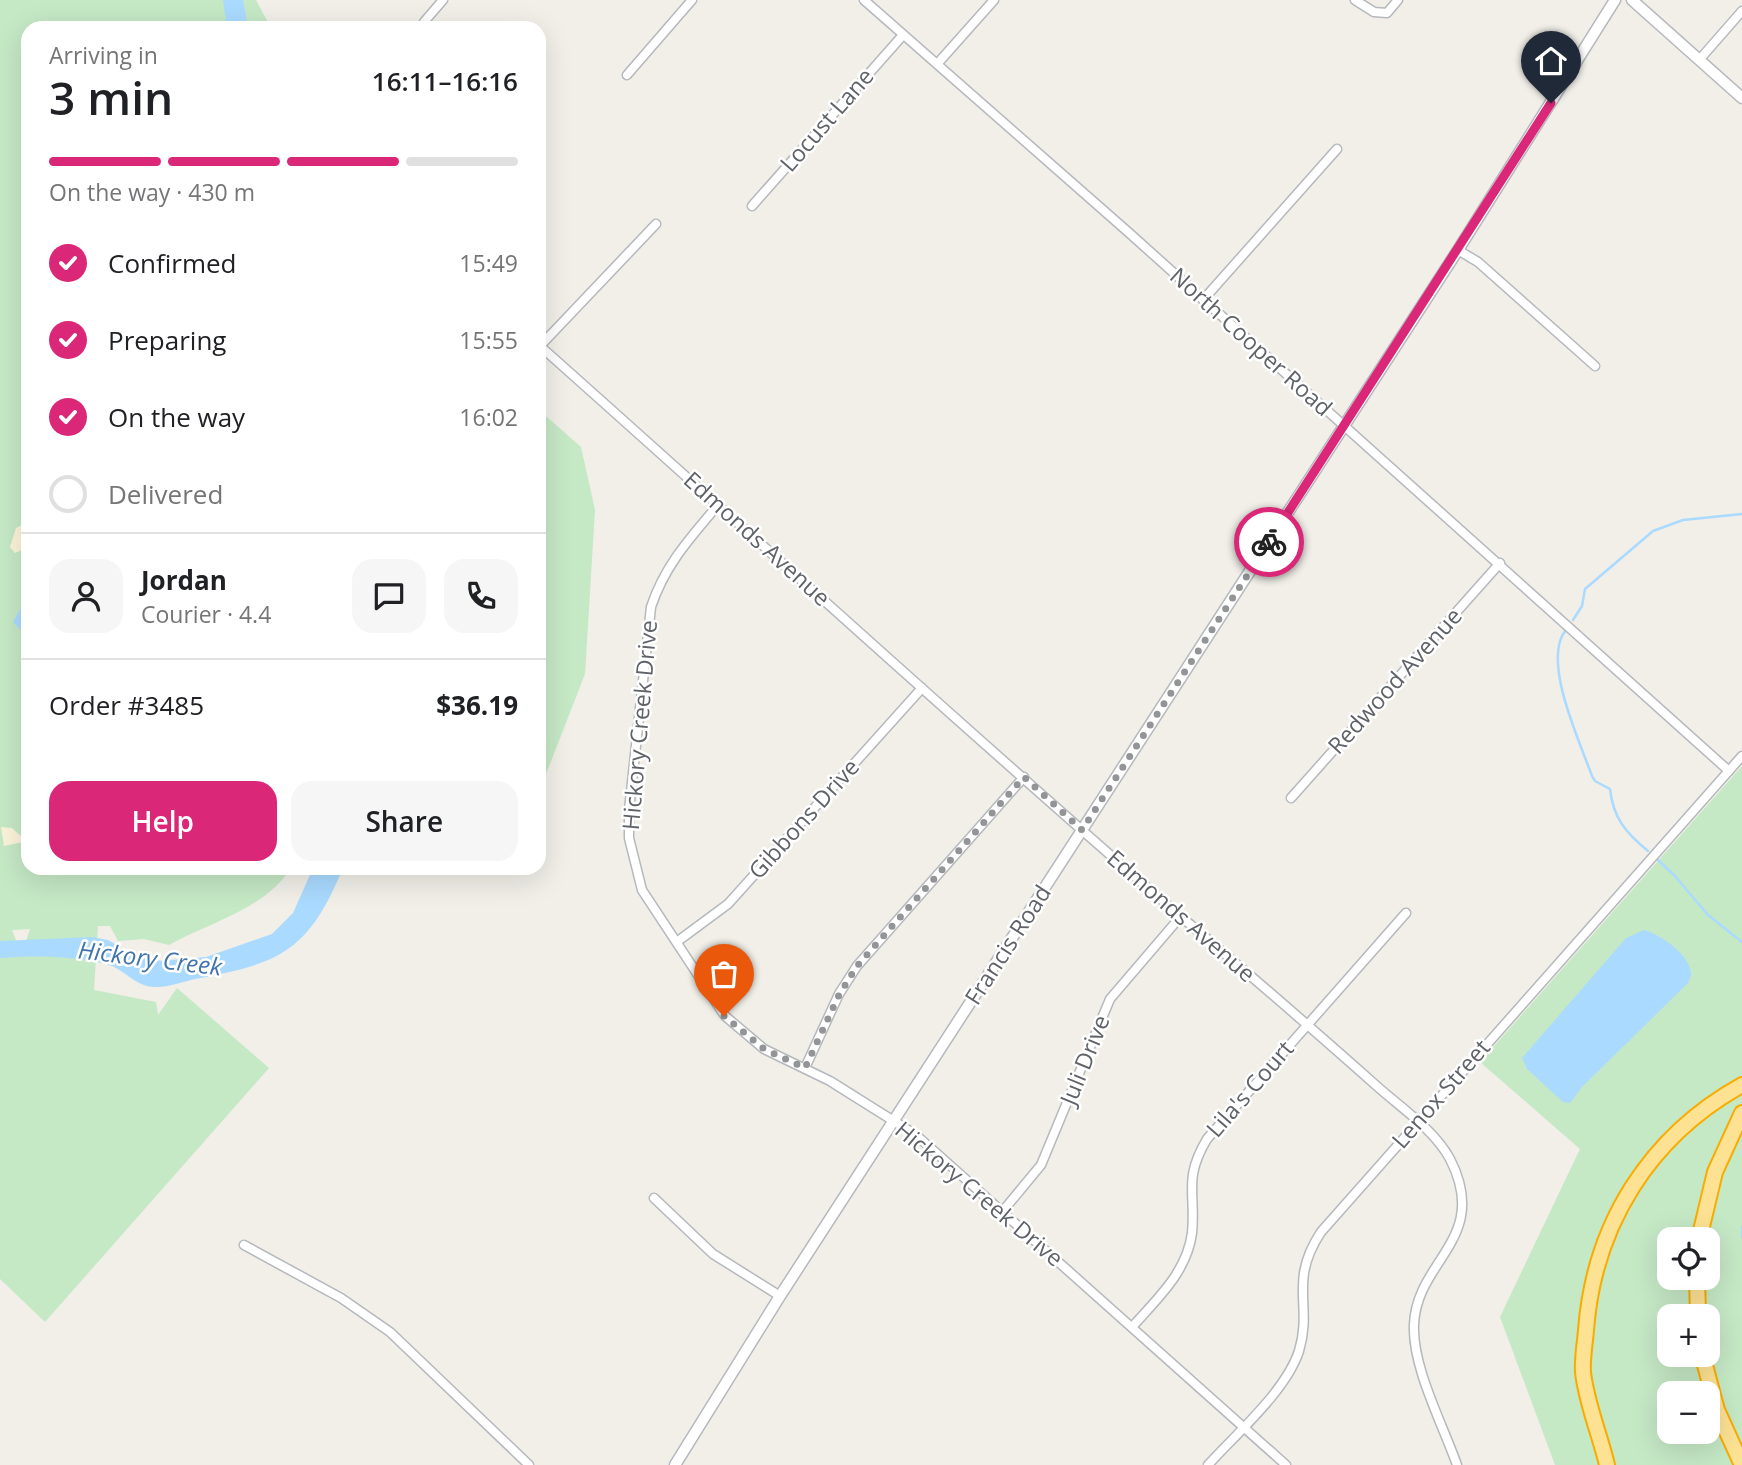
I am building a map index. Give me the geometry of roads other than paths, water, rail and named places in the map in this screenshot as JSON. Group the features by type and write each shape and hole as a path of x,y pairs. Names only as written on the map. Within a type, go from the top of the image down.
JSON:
{"highway":[{"path":"1607,1465 1583,1372 1589,1301 1605,1238 1623,1201 1647,1163 1677,1130 1742,1084"},
{"path":"1702,1227 1715,1172 1742,1113"},
{"path":"1705,1367 1717,1410 1742,1465"}],"street":[{"path":"425,21 443,0"},
{"path":"627,75 692,0"},
{"name":"North Cooper Road","path":"864,0 1500,563 1729,771"},
{"path":"938,63 994,0"},
{"path":"1355,0 1374,12 1387,13 1398,0"},
{"name":"Francis Road","path":"675,1465 780,1296 1458,250 1615,0"},
{"path":"1632,0 1742,97"},
{"path":"1700,59 1742,11"},
{"name":"Locust Lane","path":"752,206 903,35"},
{"path":"1203,300 1337,149"},
{"path":"546,340 656,223"},
{"path":"1458,250 1478,262 1595,366"},
{"name":"Edmonds Avenue","path":"546,351 1082,830 1417,1122 1448,1155 1458,1180 1461,1217 1454,1241 1423,1287 1414,1320 1417,1355 1457,1465"},
{"name":"Hickory Creek Drive","path":"718,505 674,556 660,581 652,607 629,810 629,838 642,890 658,918 678,941 724,1016 764,1049 805,1068 916,1135 1286,1465"},
{"name":"Redwood Avenue","path":"1291,798 1500,563"},
{"name":"Gibbons Drive","path":"678,941 729,904 922,688"},
{"name":"Lenox Street","path":"1208,1465 1284,1379 1298,1354 1303,1334 1303,1270 1316,1240 1417,1122 1742,756"},
{"path":"805,1068 839,995 857,966 1024,777"},
{"name":"Lila's Court","path":"1132,1327 1171,1282 1185,1258 1192,1234 1191,1178 1200,1149 1213,1129 1406,913"},
{"name":"Juli Drive","path":"1002,1212 1041,1166 1110,999 1181,916"},
{"path":"654,1198 713,1254 780,1296"},
{"path":"244,1245 341,1298 390,1332 529,1465"}],"water":[{"path":"223,0 243,0 247,21 226,21"},
{"path":"21,608 21,631 13,622"},
{"path":"310,875 340,875 317,919 288,949 249,967 225,973 153,987 140,983 113,966 93,961 54,957 0,958 0,941 92,937 108,940 147,962 206,957 272,934 293,913"},
{"path":"1644,930 1658,936 1681,953 1690,968 1688,983 1582,1087 1570,1103 1563,1102 1527,1069 1522,1058 1626,938"}],"waterway":[{"path":"1573,620 1582,606 1585,589 1653,531 1683,520 1742,514"},
{"path":"1565,631 1559,645 1560,682 1579,743 1595,781 1610,789 1614,808 1622,824 1648,851"},
{"path":"1658,860 1708,915 1742,942"},
{"name":"Hickory Creek","path":"139,959 160,962"},
{"path":"1742,1227 1742,1237"}]}
